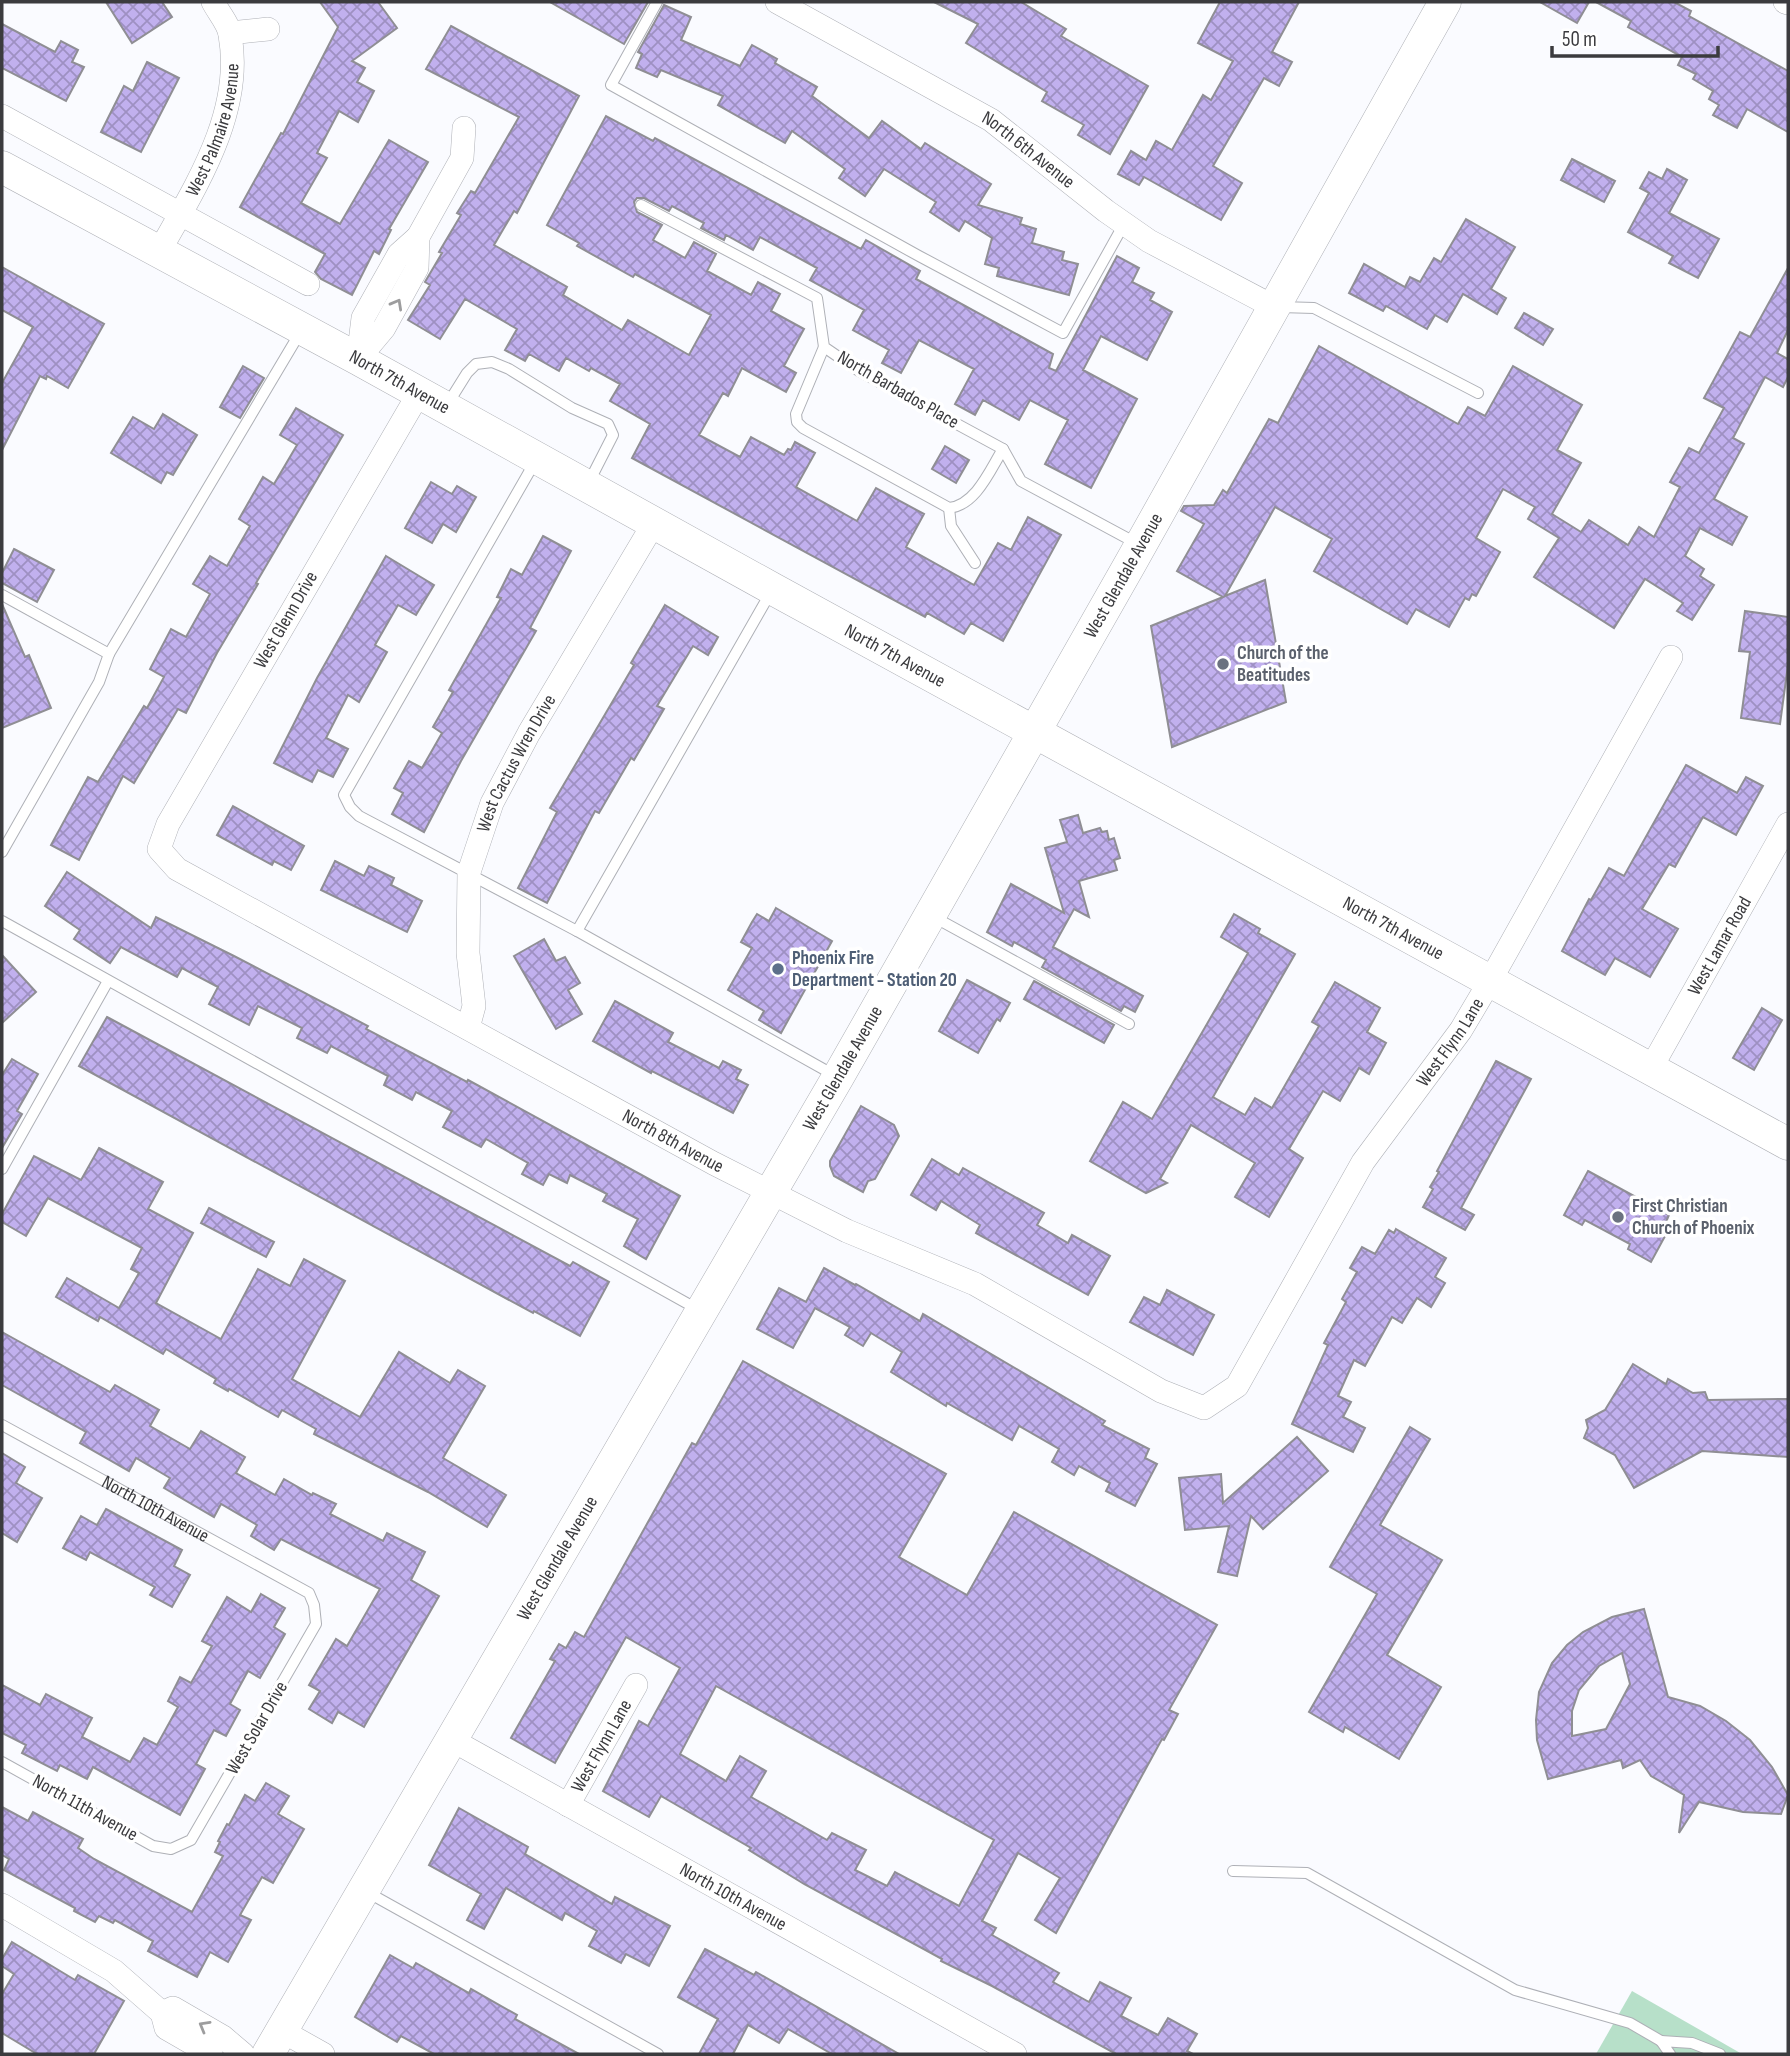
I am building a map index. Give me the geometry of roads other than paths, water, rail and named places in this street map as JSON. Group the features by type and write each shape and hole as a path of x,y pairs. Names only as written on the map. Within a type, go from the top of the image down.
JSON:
{"main road":[{"name":"West Glendale Avenue","path":"275,2042 838,1077 1445,2"},
{"name":"North 7th Avenue","path":"2,167 358,359 773,589 1788,1143"}],"street":[{"name":"West Palmaire Avenue","path":"159,252 208,162 223,123 232,76 230,33 213,2"},
{"name":"North 6th Avenue","path":"777,2 991,120 1149,241 1274,307"},
{"path":"230,33 268,29"},
{"path":"2,116 308,285"},
{"path":"358,359 363,318 399,254 418,237 462,158 464,128"},
{"name":"West Glenn Drive","path":"159,849 168,824 432,400"},
{"name":"West Cactus Wren Drive","path":"468,1028 474,1006 468,953 469,872 492,803 523,745 654,523"},
{"name":"West Flynn Lane","path":"1203,1408 1237,1386 1363,1162 1461,1030 1671,657"},
{"name":"West Lamar Road","path":"1651,1068 1788,824"},
{"name":"North 8th Avenue","path":"159,849 177,869 770,1192 847,1231 975,1284 1161,1391 1203,1408"},
{"name":"West Flynn Lane","path":"568,1805 636,1685"},
{"name":"North 10th Avenue","path":"452,1740 1015,2054"},
{"path":"2,1905 114,1971 162,2014 166,2028 211,2054"},
{"path":"162,2014 173,2008 223,2037 243,2054"},
{"path":"275,2042 323,2054"}],"lane":[{"path":"657,2 611,85 1063,333 1124,223"},
{"name":"North Barbados Place","path":"640,205 817,298 824,347 859,371 1003,449"},
{"path":"1274,307 1314,308 1478,393"},
{"path":"2,852 99,682 109,654 302,329"},
{"path":"824,347 796,414 797,422 803,428 949,508 960,507 970,498 1003,449 1021,481 1140,545"},
{"path":"432,400 476,365 492,362 509,369 612,428 613,435 587,485"},
{"path":"537,457 344,795 359,816 469,872 838,1077"},
{"path":"949,508 951,526 975,564"},
{"path":"577,931 773,589"},
{"path":"2,595 109,654"},
{"path":"930,915 1129,1024"},
{"path":"2,922 701,1311"},
{"path":"2,1169 108,981"},
{"name":"North 10th Avenue","path":"2,1425 309,1593"},
{"name":"West Solar Drive","path":"171,1849 191,1840 316,1624 314,1605 309,1593"},
{"name":"North 11th Avenue","path":"2,1762 153,1846 171,1849"},
{"path":"1233,1871 1307,1873 1515,1990 1630,2023 1661,2041 1671,2054"},
{"path":"364,1891 658,2054"},
{"path":"1661,2041 1692,2043 1706,2051 1720,2054"}],"place":[{"name":"Church of the Beatitudes","path":"1223,664"},
{"name":"Phoenix Fire Department - Station 20","path":"778,969"},
{"name":"First Christian Church of Phoenix","path":"1618,1217"}]}
